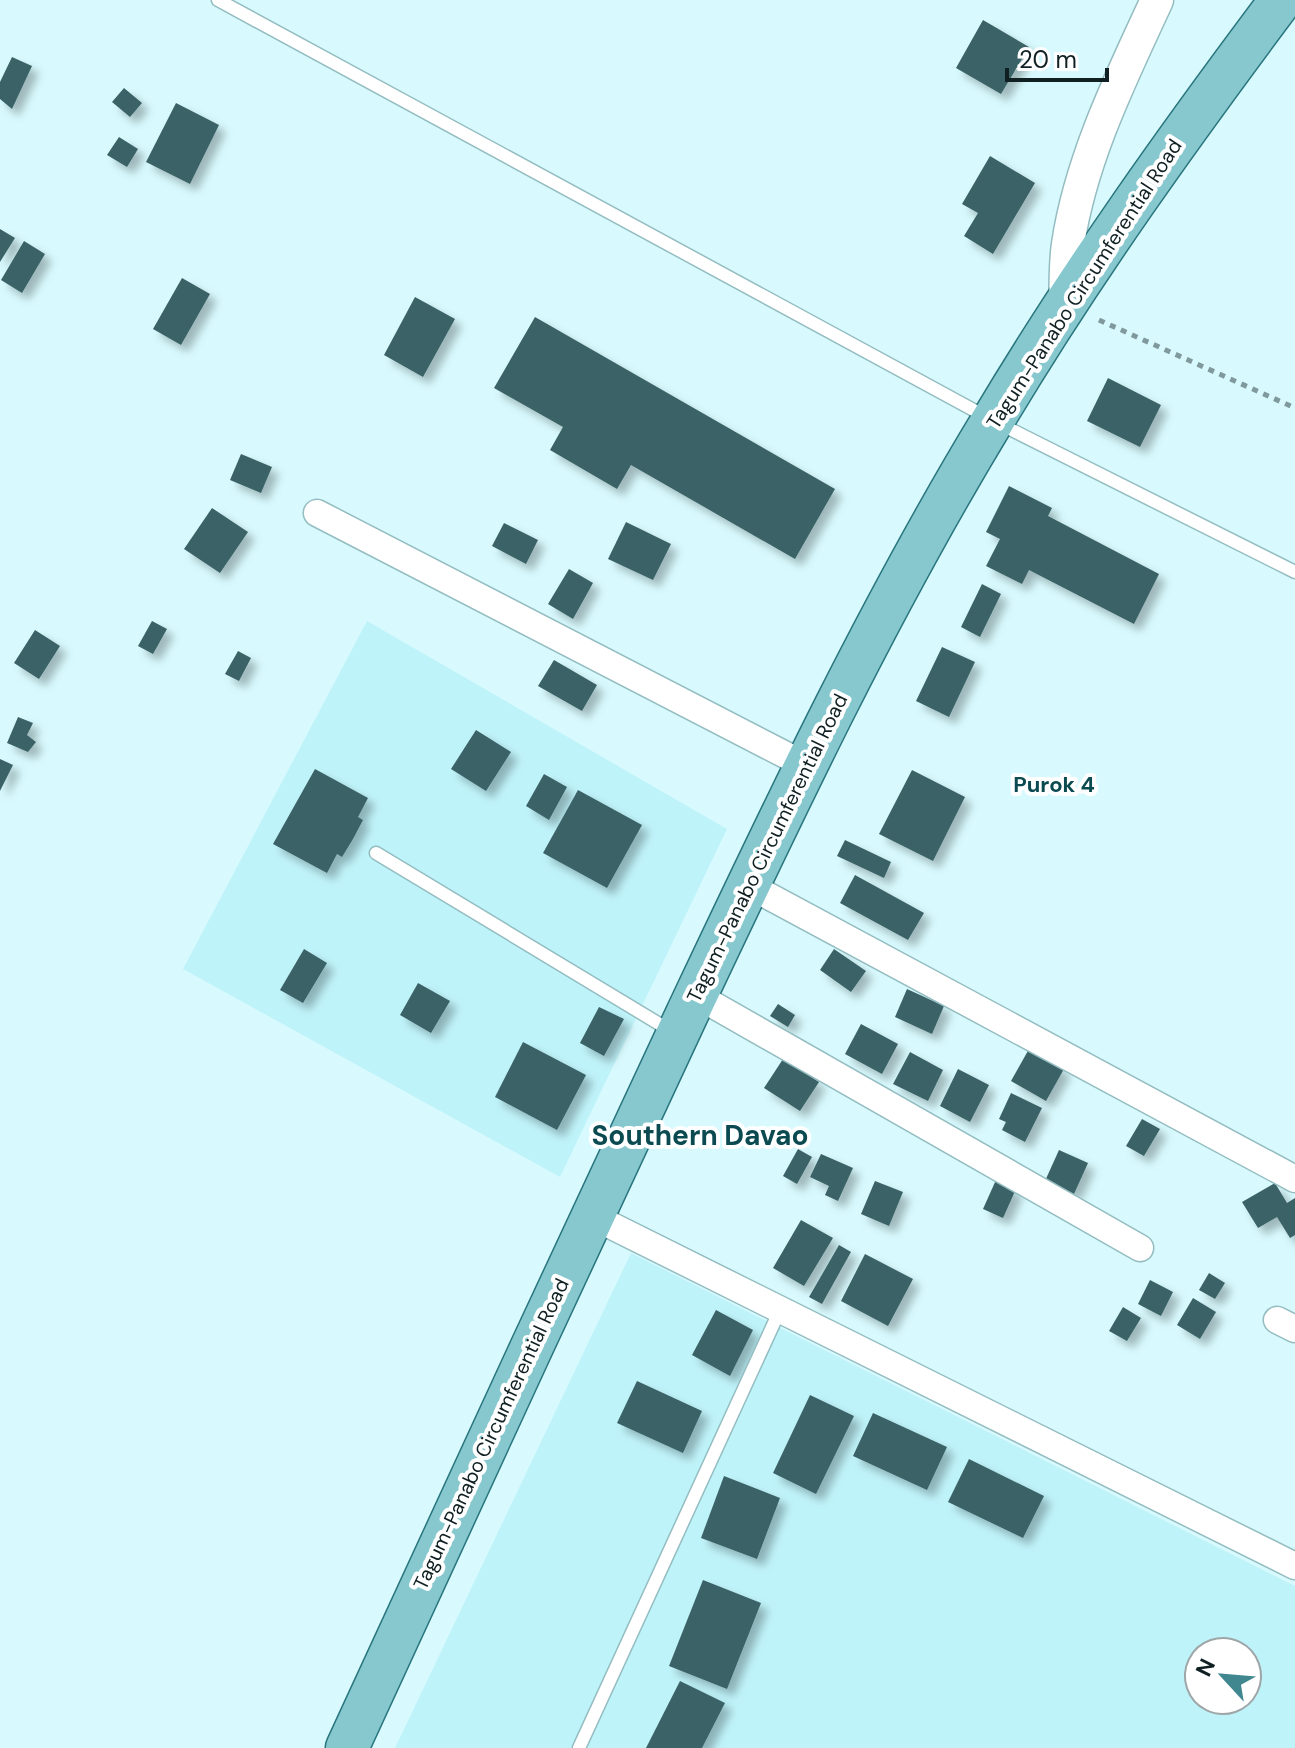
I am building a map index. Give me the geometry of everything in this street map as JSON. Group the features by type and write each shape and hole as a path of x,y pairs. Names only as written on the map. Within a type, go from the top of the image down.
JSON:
{"main road":[{"name":"Tagum-Panabo Circumferential Road","path":"347,1748 677,1035 805,765 870,638 992,420 1065,306 1186,129 1281,0"}],"street":[{"path":"1065,306 1068,245 1084,176 1108,106 1157,0"},
{"path":"317,513 805,765"},
{"path":"748,885 1295,1179"},
{"path":"696,995 1140,1248"},
{"path":"592,1216 1295,1566"}],"lane":[{"path":"218,0 992,420 1295,572"},
{"path":"376,853 677,1035"},
{"path":"579,1748 780,1310"}],"path":[{"path":"1065,306 1295,408"}],"shaded area":[{"path":"367,621 727,829 560,1177 183,969"},
{"path":"631,1253 1295,1586 1295,1748 395,1748"}],"building":[{"path":"983,20 1029,47 1001,94 956,68"},
{"path":"12,57 32,66 12,109 0,99 0,82"},
{"path":"124,88 142,103 130,117 112,102"},
{"path":"176,103 219,125 190,184 146,162"},
{"path":"119,137 138,149 127,167 107,155"},
{"path":"990,156 1035,183 993,254 964,236 978,213 962,204"},
{"path":"0,229 15,238 0,262"},
{"path":"24,241 45,254 22,293 1,280"},
{"path":"182,278 210,294 181,345 153,329"},
{"path":"415,297 455,319 423,377 384,355"},
{"path":"535,317 835,489 795,559 631,465 617,489 550,450 563,427 494,388"},
{"path":"1108,378 1161,405 1140,447 1087,421"},
{"path":"241,454 272,467 261,493 230,480"},
{"path":"1009,486 1052,508 1048,516 1159,574 1134,624 1029,570 1022,584 986,566 1000,539 986,532"},
{"path":"212,508 248,532 220,573 184,549"},
{"path":"626,522 671,544 653,580 608,559"},
{"path":"504,523 538,540 526,564 492,546"},
{"path":"569,569 593,583 573,619 548,604"},
{"path":"982,584 1001,594 980,637 961,627"},
{"path":"152,621 167,629 153,654 138,646"},
{"path":"35,630 60,646 39,679 14,663"},
{"path":"942,647 975,662 949,717 916,701"},
{"path":"238,651 251,658 239,681 225,674"},
{"path":"554,660 597,685 582,711 538,686"},
{"path":"18,717 33,723 27,735 36,742 28,752 7,743"},
{"path":"476,730 511,752 486,791 451,769"},
{"path":"0,759 13,765 0,791"},
{"path":"315,769 368,798 358,817 363,820 353,839 342,857 337,854 327,873 273,844"},
{"path":"912,770 965,797 933,861 879,834"},
{"path":"544,774 567,787 549,820 526,806"},
{"path":"578,790 642,825 607,888 543,853"},
{"path":"845,840 891,862 884,878 837,856"},
{"path":"855,875 924,913 908,940 840,903"},
{"path":"304,949 327,963 303,1003 280,990"},
{"path":"834,949 866,971 851,992 820,970"},
{"path":"418,983 450,1001 431,1033 400,1015"},
{"path":"907,989 944,1006 932,1034 895,1017"},
{"path":"778,1004 795,1015 788,1027 770,1016"},
{"path":"599,1007 624,1019 604,1056 580,1043"},
{"path":"861,1024 898,1044 882,1074 845,1054"},
{"path":"523,1042 586,1075 557,1130 495,1097"},
{"path":"1029,1049 1064,1069 1046,1101 1011,1081"},
{"path":"910,1052 943,1070 928,1101 893,1084"},
{"path":"783,1059 819,1082 800,1111 764,1088"},
{"path":"958,1069 989,1085 970,1122 940,1106"},
{"path":"1011,1093 1042,1108 1025,1142 1002,1130 1006,1122 999,1119"},
{"path":"1142,1119 1160,1129 1144,1156 1126,1146"},
{"path":"798,1149 812,1157 797,1184 783,1176"},
{"path":"1059,1150 1088,1163 1074,1194 1045,1181"},
{"path":"821,1154 853,1168 838,1201 825,1195 829,1186 810,1177"},
{"path":"996,1180 1016,1189 1003,1218 983,1209"},
{"path":"875,1181 903,1192 889,1226 861,1214"},
{"path":"1275,1183 1287,1203 1295,1198 1295,1235 1290,1238 1277,1217 1258,1228 1242,1202"},
{"path":"801,1220 833,1238 804,1286 773,1268"},
{"path":"839,1245 851,1252 822,1304 809,1297"},
{"path":"865,1254 913,1279 888,1326 841,1301"},
{"path":"1209,1273 1225,1283 1215,1299 1199,1290"},
{"path":"1150,1280 1173,1292 1161,1316 1138,1304"},
{"path":"1193,1298 1216,1312 1200,1339 1177,1325"},
{"path":"1123,1307 1141,1318 1127,1341 1109,1331"},
{"path":"716,1310 753,1330 730,1376 692,1355"},
{"path":"637,1381 702,1411 683,1453 617,1423"},
{"path":"810,1395 854,1416 816,1494 773,1473"},
{"path":"873,1413 947,1447 927,1490 853,1456"},
{"path":"969,1459 1044,1496 1023,1538 948,1502"},
{"path":"724,1476 780,1498 757,1559 701,1538"},
{"path":"703,1580 761,1603 727,1689 669,1666"},
{"path":"680,1681 725,1703 702,1748 646,1748"}],"district":[{"name":"Purok 4","path":"1054,784"},
{"name":"Southern Davao","path":"700,1135"}]}
